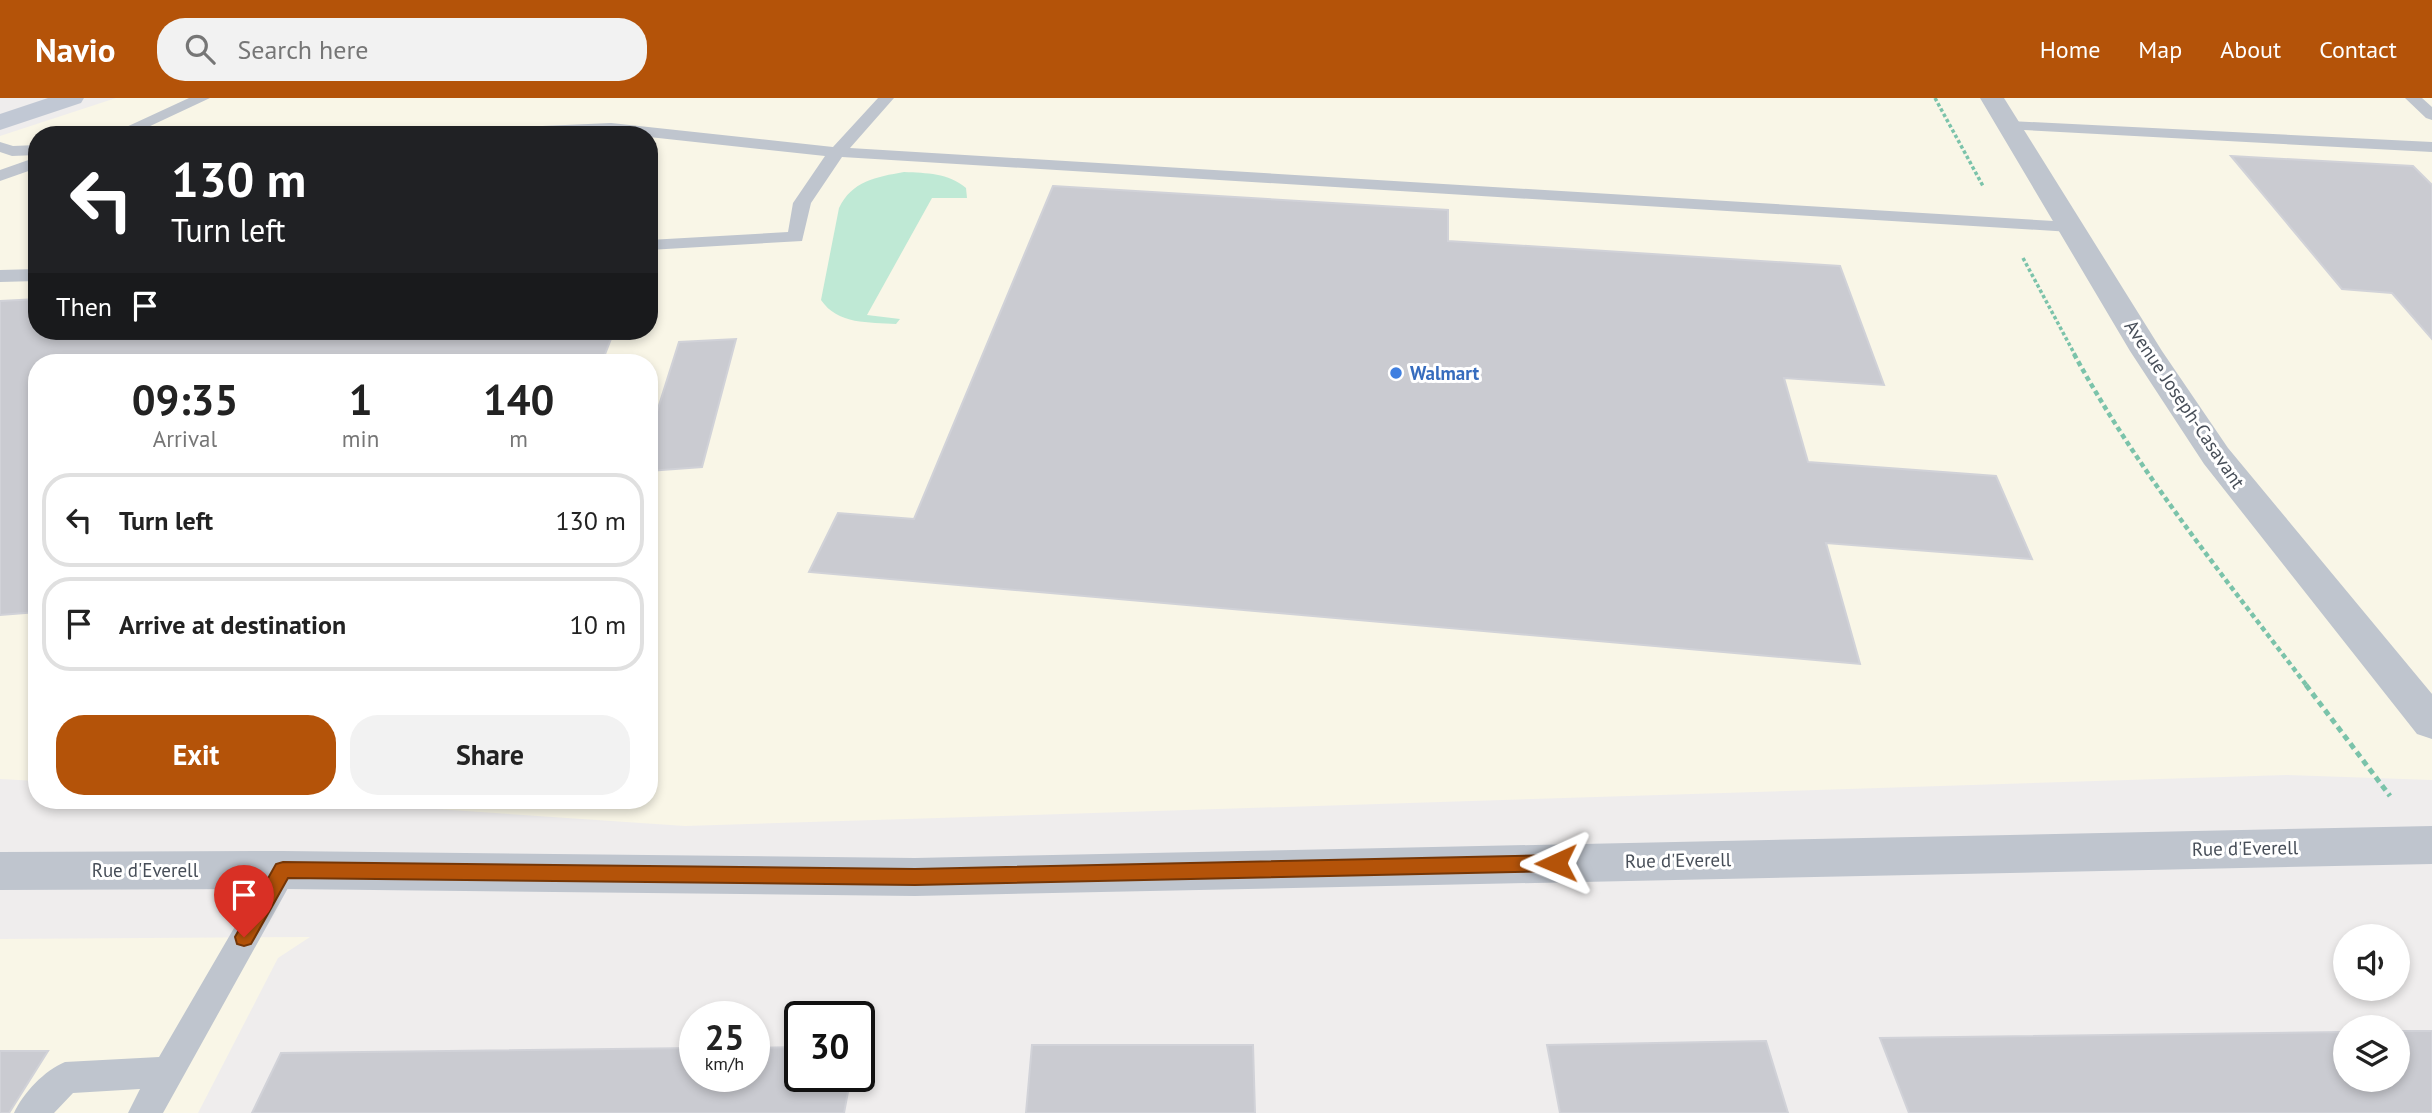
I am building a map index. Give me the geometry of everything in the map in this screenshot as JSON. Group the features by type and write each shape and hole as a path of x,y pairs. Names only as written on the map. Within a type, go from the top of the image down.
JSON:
{"street":[{"path":"0,102 13,98"},
{"path":"0,122 72,98"},
{"name":"Avenue Joseph-Casavant","path":"1992,98 2146,351 2216,456 2432,723"},
{"name":"Rue d'Everell","path":"0,871 283,870 915,877 2430,845"}],"lane":[{"path":"138,126 202,98"},
{"path":"658,245 796,237 802,203 825,166 886,98"},
{"path":"2413,98 2432,115"},
{"path":"2010,126 2432,147"},
{"path":"658,133 837,152 2071,228"},
{"path":"0,147 12,151 28,150"},
{"path":"0,176 28,165"},
{"path":"0,276 28,275"},
{"path":"145,1113 283,870"},
{"path":"32,1113 65,1078 168,1072"}],"path":[{"path":"1935,98 2103,407 2146,473 2430,845"}],"shaded area":[{"path":"116,98 2432,98 2432,780 2287,775 685,826 436,809 658,809 658,354 28,354 28,781 0,779 0,136 28,127 28,340 658,340 658,126 31,126"},
{"path":"310,937 278,958 198,1113 0,1113 0,939"}],"green space":[{"path":"904,172 952,179 966,188 967,198 932,198 867,315 900,319 896,324 845,318 828,308 821,300 839,208 858,186 875,178"}],"building":[{"path":"2231,156 2413,166 2432,185 2432,339 2392,293 2342,289"},
{"path":"1053,186 1448,210 1448,241 1840,266 1884,385 1784,378 1808,462 1996,476 2032,559 1826,543 1860,664 809,572 838,513 914,519"},
{"path":"28,299 28,340 611,340 605,354 28,354 28,613 0,615 0,301"},
{"path":"736,339 702,467 658,470 658,408 679,342"},
{"path":"2410,1031 2432,1031 2432,1113 1909,1113 1880,1038 2333,1032 2333,1092 2410,1092"},
{"path":"1766,1041 1788,1113 1560,1113 1547,1045"},
{"path":"1032,1045 1253,1045 1255,1113 1026,1113"},
{"path":"784,1047 784,1092 848,1092 844,1113 252,1113 281,1053 679,1048 679,1092 770,1092 770,1048"},
{"path":"0,1051 48,1051 9,1113 0,1113"}],"place":[{"name":"Walmart","path":"1396,373"}],"route":[{"path":"244,937 283,870 915,877 1556,863"}]}
